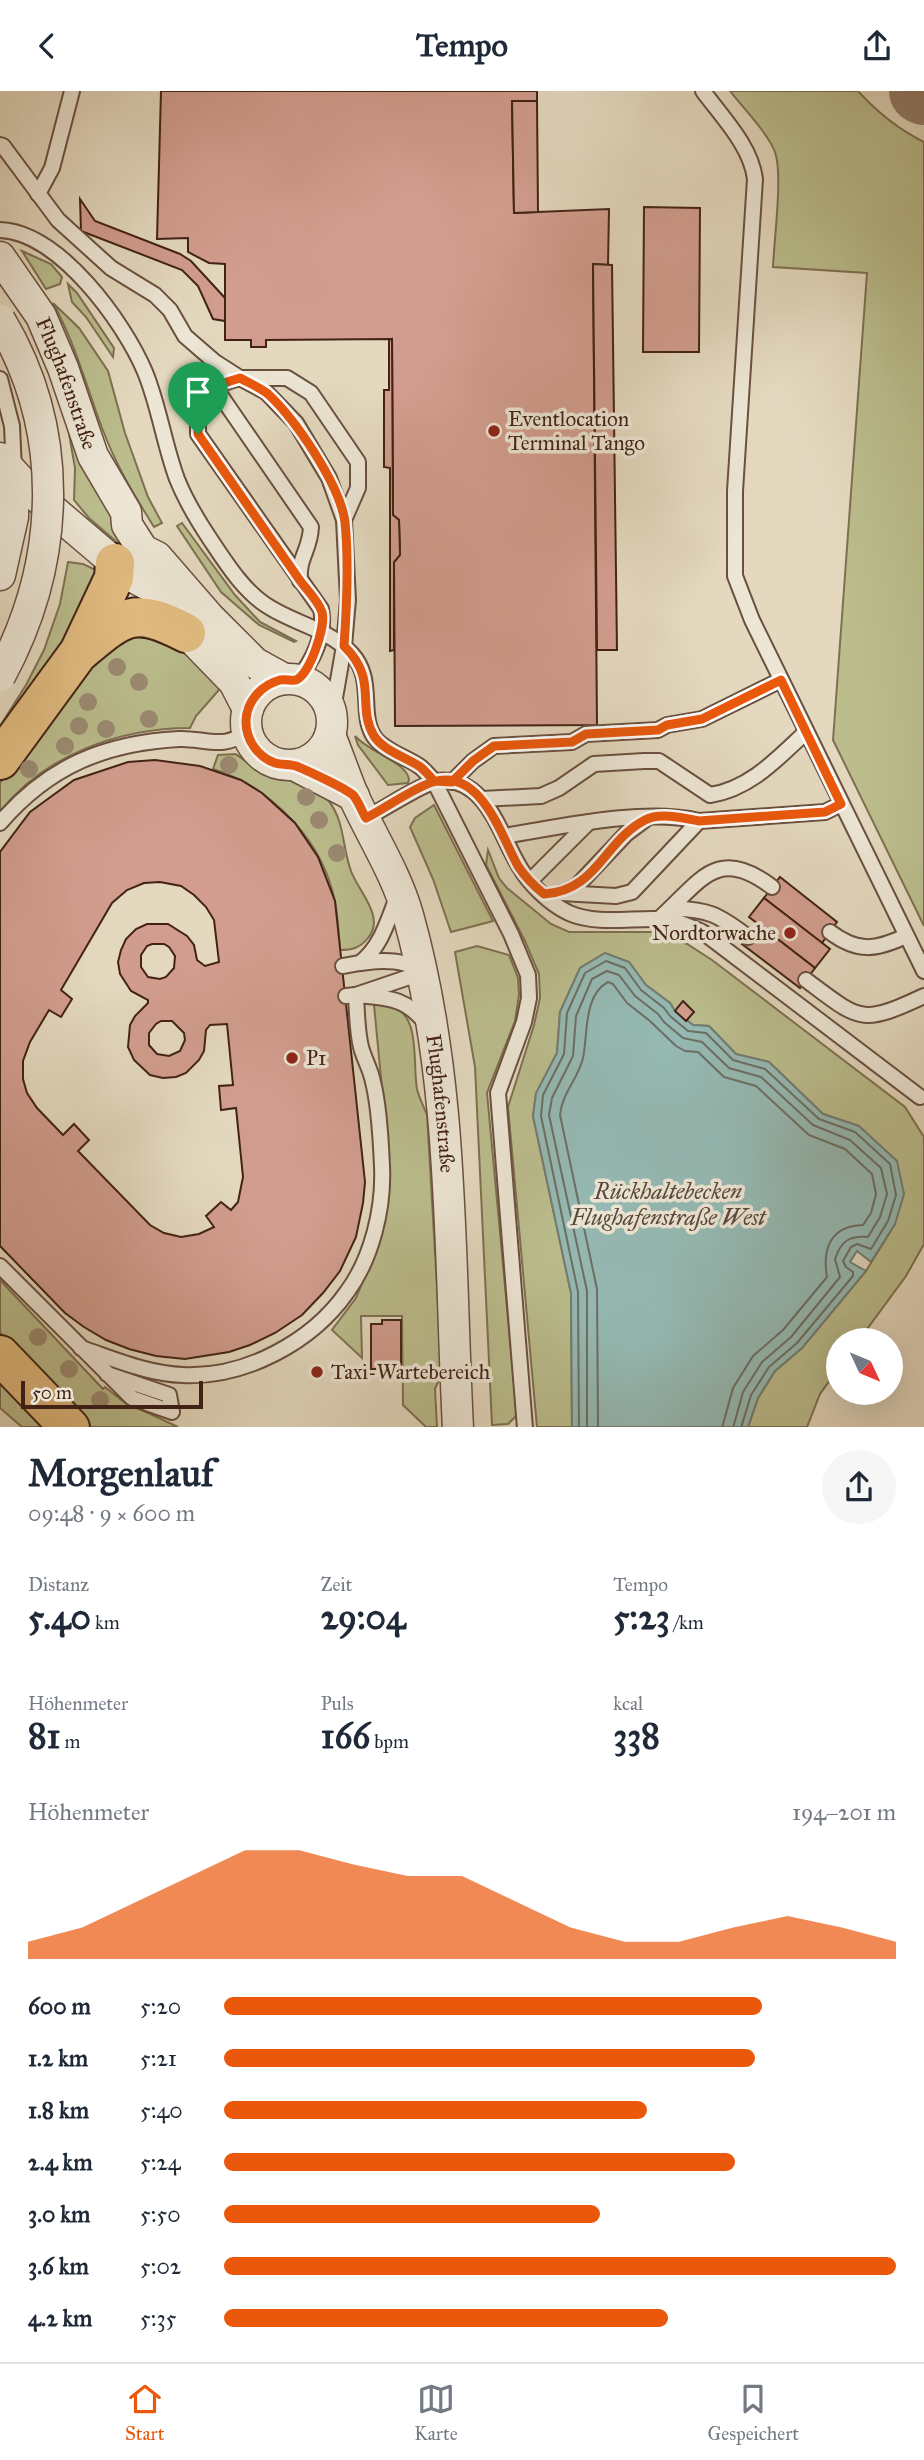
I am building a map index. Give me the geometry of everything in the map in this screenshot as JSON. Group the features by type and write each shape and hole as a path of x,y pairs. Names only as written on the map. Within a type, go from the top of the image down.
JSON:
{"highway":[{"path":"0,760 79,652 114,579 112,560"},
{"path":"79,652 122,620 142,617 198,626"},
{"path":"0,1355 69,1427"}],"street":[{"name":"Flughafenstraße","path":"0,257 41,316 63,368 93,456 126,512 127,525 143,550 157,557 234,682 257,752 274,763 294,765 360,807"},
{"name":"Flughafenstraße","path":"0,320 17,353 36,404 46,450 48,502 45,549 36,593 26,622 0,676"},
{"name":"Flughafenstraße","path":"7,467 112,560 198,626 255,663 290,680 306,683 323,696 360,807 407,912 421,973 441,1091 449,1201 458,1417"},
{"path":"0,575 4,544 13,517 7,467"},
{"path":"4,544 46,537 112,560"},
{"path":"247,722 261,689 272,683 290,680"},
{"path":"294,765 303,763 320,752 331,725"}],"lane":[{"path":"38,194 52,168 72,91"},
{"path":"703,91 747,153 753,166 754,204 735,491 735,576 752,620 924,971"},
{"path":"0,145 58,220 111,268 155,295 170,310 185,336 215,362 266,392 296,423 329,478 344,520 348,600 344,646 331,725"},
{"path":"0,230 28,236 48,247 82,277 121,328 145,372 178,481 210,539 245,587 267,606 344,646 359,664 366,685 369,726 376,739 422,768 434,781 511,934 528,975 530,999 498,1093 525,1427"},
{"path":"290,680 306,670 321,632 321,609 198,434 198,408 214,386 240,378 286,378 311,393 358,462 358,488 344,520"},
{"path":"0,379 12,426 7,467"},
{"path":"214,386 311,527 310,544 299,565 301,582"},
{"path":"452,782 473,761 494,746 572,742 586,734 658,730 667,725 702,719 781,680"},
{"path":"0,823 18,802 38,785 91,755 152,740 184,739 223,743 247,722"},
{"path":"482,799 541,796 559,788 594,764 644,761 659,761 710,795 728,793 761,773 806,732"},
{"path":"360,807 434,781 464,785 482,799 519,867 530,881 566,912 585,919 665,914 695,908 712,912 748,937"},
{"path":"504,836 589,823 647,818 678,816 699,821 825,812 841,804"},
{"path":"561,893 576,887 626,834 647,818"},
{"path":"544,894 616,896 632,892 699,821"},
{"path":"530,881 589,823"},
{"path":"665,914 690,888 723,868 747,870 772,887"},
{"path":"360,963 370,956 378,944 399,892"},
{"path":"665,914 704,933 920,1097"},
{"path":"830,932 842,941 859,947 875,948 906,936"},
{"path":"343,965 401,963 415,967 421,973 351,995"},
{"path":"806,980 850,1012 868,1016 884,1013 924,996"},
{"path":"351,995 389,998 403,1003 416,1010 432,1033"},
{"path":"81,1348 148,1370 184,1375 222,1372 262,1360 292,1344 325,1318 348,1292 364,1263 379,1211 382,1168 374,1083 361,1047 351,995"},
{"path":"0,1266 132,1398 172,1412"}],"green space":[{"path":"730,91 858,91 888,119 924,142 924,926 833,740 867,273 773,267 778,191 775,152 761,129"},
{"path":"22,251 51,264 62,277 60,284 46,289"},
{"path":"68,284 114,348 113,357 86,317 72,302"},
{"path":"53,303 79,328 108,371 125,433 148,497 162,523 154,527 113,454 74,349"},
{"path":"65,411 133,543 127,551 89,518 74,500 75,468"},
{"path":"182,523 235,595 260,622 296,641 259,625 221,592 177,526"},
{"path":"68,562 83,564 98,571 100,581 0,744 0,726 44,650 60,604"},
{"path":"161,631 225,683 196,716 190,728 137,733 85,749 38,775 0,812 0,783 97,656 114,640"},
{"path":"355,736 401,767 409,779 408,783 388,785 358,745"},
{"path":"235,754 266,774 312,786 334,808 351,871 369,904 374,921 373,930 359,946 340,950 336,908 329,879 307,838 292,819 255,789 213,769 218,755"},
{"path":"434,805 493,921 451,932 433,879 410,827 415,818"},
{"path":"488,850 499,878 507,888 551,924 569,932 654,932 687,944 712,960 905,1107 924,1137 924,1244 906,1276 868,1328 826,1328 826,1386 807,1427 748,1427 758,1398 775,1371 802,1348 866,1271 895,1224 859,1126 823,1114 769,1062 736,1054 709,1026 693,1025 675,1011 670,1003 646,985 629,962 605,953 580,968 560,1012 557,1053 536,1094 533,1116 571,1293 572,1427 537,1427 508,1107 534,1025 540,998 539,974 486,865"},
{"path":"477,946 509,955 518,978 519,995 515,1021 487,1093 517,1415 508,1424 492,1425 475,1067 455,952"},
{"path":"388,1004 399,1009 411,1027 417,1089 427,1115 442,1372 435,1389 437,1427 426,1427 403,1405 402,1316 361,1316 362,1358 332,1330 356,1298 386,1212 390,1172 374,1005"},
{"path":"0,1280 103,1389 105,1387 124,1402 178,1427 87,1427 23,1362 0,1332"},
{"path":"0,1379 48,1427 22,1427 0,1408"}],"water":[{"name":"Rückhaltebecken Flughafenstraße West","path":"605,953 629,962 646,985 693,1025 709,1026 736,1054 769,1062 823,1114 859,1126 897,1161 904,1194 895,1224 871,1262 857,1251 850,1262 866,1271 802,1348 775,1371 758,1398 748,1427 572,1427 571,1293 533,1116 536,1093 557,1053 560,1012 580,968"}],"building":[{"name":"Eventlocation Terminal Tango","path":"161,91 537,91 537,101 512,101 514,213 609,209 608,265 593,264 597,725 395,726 394,562 400,555 399,520 393,515 392,339 266,340 266,347 251,347 251,340 225,340 225,264 209,263 188,252 188,238 157,239"},
{"path":"512,101 537,101 538,212 514,213"},
{"path":"80,199 95,221 180,254 191,261 225,298 225,321 213,319 198,286 182,270 81,231"},
{"path":"644,207 700,208 699,352 643,352"},
{"path":"593,264 612,265 617,650 597,650"},
{"path":"392,339 393,515 399,520 400,555 394,562 394,650 390,651 390,468 384,467 384,390 389,390 389,340"},
{"name":"P1","path":"155,760 200,766 241,780 262,793 295,823 318,857 335,901 365,1182 356,1237 340,1271 302,1315 250,1345 229,1352 185,1359 156,1356 129,1349 84,1327 65,1313 0,1246 0,852 30,812 74,780 128,762","holes":["160,882 181,886 206,907 214,920 219,962 205,966 197,960 194,945 187,936 168,924 147,924 136,929 126,939 118,962 120,974 131,991 148,1000 148,1003 130,1025 128,1047 134,1060 150,1075 176,1077 186,1073 199,1060 204,1051 206,1030 210,1025 227,1024 233,1085 219,1086 221,1110 236,1108 243,1177 238,1202 231,1210 221,1202 206,1216 214,1227 199,1234 181,1237 164,1233 150,1225 78,1151 89,1140 74,1124 63,1135 37,1108 27,1093 23,1079 23,1061 30,1042 49,1010 61,1017 72,999 61,990 112,903 127,890 144,883","164,944 175,956 174,968 166,977 160,979 148,977 141,967 141,955 147,946","172,1021 184,1033 185,1040 180,1051 169,1056 157,1054 149,1045 149,1033 156,1024"]},
{"path":"780,877 837,922 822,943 764,898"},
{"name":"Nordtorwache","path":"764,898 830,949 815,968 749,917"},
{"path":"758,924 815,968 800,988 742,944"},
{"path":"683,1001 694,1012 686,1021 675,1011"},
{"path":"382,1320 401,1320 401,1369 371,1369 371,1324 382,1324"}],"place":[{"name":"Eventlocation Terminal Tango","path":"494,431"},
{"name":"Nordtorwache","path":"790,933"},
{"name":"P1","path":"292,1058"},
{"name":"Taxi-Wartebereich","path":"317,1372"}],"route":[{"path":"198,434 198,408 214,386 240,378 266,392 296,423 329,478 344,520 348,600 344,646 359,664 366,685 369,726 376,739 422,768 434,781 452,782 473,761 494,746 572,742 586,734 658,730 667,725 702,719 781,680 841,804 825,812 699,821 678,816 647,818 626,834 576,887 561,893 544,894 519,867 482,799 464,785 434,781 366,818 354,796 294,765 274,763 257,752 251,744 246,722 253,698 261,689 272,683 296,680 306,670 321,632 323,619 316,600 198,434"}]}
